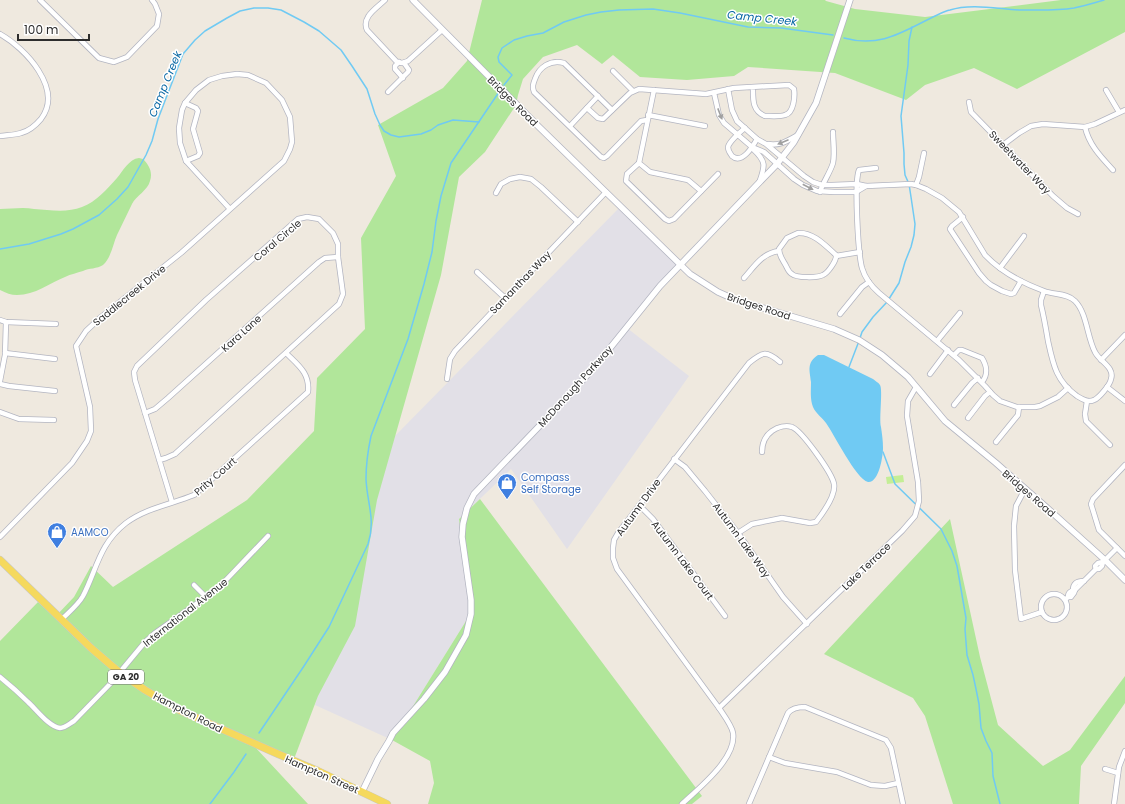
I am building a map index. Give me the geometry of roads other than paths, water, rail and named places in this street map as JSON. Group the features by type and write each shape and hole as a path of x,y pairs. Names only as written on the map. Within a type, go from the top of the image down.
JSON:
{"main road":[{"name":"Hampton Road","path":"0,560 91,648 119,672 145,690 179,710 278,754"},
{"name":"Hampton Street","path":"278,754 318,770 387,804"}],"street":[{"path":"40,0 99,58 114,62 127,57 157,26 159,14 152,0"},
{"path":"385,0 369,16 365,22 365,26 390,55 399,62 404,63 412,59 442,30"},
{"name":"Bridges Road","path":"413,0 538,127 690,274 718,292 736,300 834,328 859,340 882,355 908,377 945,421 1025,489 1125,580"},
{"name":"McDonough Parkway","path":"362,792 392,733 424,699 441,677 466,635 471,614 471,600 462,537 463,524 467,508 474,494 575,389 680,264 782,158 799,134 816,103 850,0"},
{"path":"0,34 20,49 34,65 45,84 48,99 44,114 32,128 20,134 0,136"},
{"path":"399,62 395,66 395,69 403,78"},
{"path":"388,92 407,74 408,70 404,63"},
{"path":"612,110 564,63 551,63 544,66 537,74 533,84 534,91 600,157 603,158 607,156 642,121 648,118 705,126"},
{"path":"613,70 633,90"},
{"name":"Saddlecreek Drive","path":"0,537 72,463 87,441 91,431 90,407 76,346 86,331 122,299 181,253 284,161 292,142 290,117 282,100 266,83 248,75 237,74 209,80 196,90 185,103 182,110 179,128 180,143 186,161 230,209"},
{"path":"587,108 598,118 602,119 628,94 633,90 639,89 703,94 734,88 753,87 790,86 794,90 794,103 786,115 764,116 754,106 753,87"},
{"path":"728,89 733,115 738,121 757,139 766,144 813,182 822,185 916,185 932,192 957,210 963,217 985,255 1000,268 1021,281 1044,291 1052,294 1066,295 1072,298 1077,303 1082,314 1095,352 1112,373 1112,378 1107,386 1095,400 1087,401 1077,396 1058,376 1053,363 1041,305 1044,291"},
{"path":"654,90 639,163 626,176 626,181 666,220 670,221 673,220 718,174"},
{"path":"1106,90 1118,112"},
{"path":"714,93 720,118 761,157 764,163 764,169 758,183"},
{"path":"570,126 598,96"},
{"name":"Sweetwater Way","path":"969,102 971,112 1003,145 1053,196 1067,208 1078,214"},
{"path":"185,103 198,109 193,129 200,152 198,156 186,161"},
{"path":"1003,145 1030,126 1043,124 1086,127 1125,110"},
{"path":"1086,127 1087,136 1092,144 1113,170"},
{"path":"745,128 729,146 728,150 734,157 740,158 752,148 757,139"},
{"path":"820,192 833,162 833,132"},
{"path":"766,144 780,144 799,134"},
{"path":"752,148 764,152 794,179 814,190 820,192 856,192 866,186"},
{"path":"916,185 924,153"},
{"path":"639,163 650,172 688,180 701,191"},
{"path":"876,168 859,170 856,192 860,252 863,269 869,282 879,293 954,355 982,382 995,398 1000,401 1019,407 1031,408 1040,406 1060,396 1068,388"},
{"path":"496,193 501,184 510,179 520,177 530,180 542,187 578,222"},
{"name":"Samanthas Way","path":"447,379 450,359 455,351 606,192"},
{"name":"Coral Circle","path":"160,460 175,454 339,304 343,294 338,257 338,244 333,233 319,219 307,217 298,219 206,300 137,366 134,372 135,380 172,502"},
{"path":"963,217 950,229 983,278 995,288 1011,294 1014,293 1021,281"},
{"path":"802,233 814,237 836,256 835,261 824,275 818,277 798,276 792,275 789,271 779,251 779,247 787,238 794,234 802,233"},
{"path":"1000,268 1024,236"},
{"path":"744,278 763,257 772,252 779,251"},
{"path":"836,256 860,252"},
{"name":"Kara Lane","path":"145,413 159,406 319,262 325,258 338,257"},
{"path":"477,272 505,298"},
{"path":"840,314 862,287 869,282"},
{"path":"937,341 960,313"},
{"path":"0,320 6,322 56,324"},
{"path":"0,381 6,322"},
{"path":"1101,360 1125,335"},
{"path":"930,374 948,350"},
{"path":"954,355 959,350 962,350 982,358 987,372 982,382"},
{"name":"Prity Court","path":"62,619 82,598 101,553 118,530 140,514 194,495 308,392 309,387 307,376 286,353"},
{"name":"Autumn Drive","path":"682,804 720,767 728,755 732,744 733,732 719,708 617,569 613,558 614,540 748,363 759,355 765,353 771,355 780,362"},
{"path":"3,354 54,359"},
{"path":"954,405 978,378"},
{"path":"0,384 55,392"},
{"path":"1107,386 1125,401"},
{"name":"Lake Terrace","path":"719,708 902,531 914,516 919,501 918,482 907,416 908,401 916,387"},
{"path":"968,418 985,396 990,392"},
{"path":"1087,401 1085,414 1086,421 1110,445"},
{"path":"996,442 1018,415 1019,407"},
{"path":"0,412 19,419 54,420"},
{"path":"738,533 752,524 782,518 810,523 816,522 828,504 833,492 834,484 829,471 807,441 793,427 785,426 776,428 768,433 762,446 762,452"},
{"name":"Autumn Lake Way","path":"674,459 685,467 738,533 783,597 807,624"},
{"path":"1125,465 1093,499 1091,504 1099,530 1125,556"},
{"path":"1025,489 1016,506 1014,526 1015,570 1022,619 1042,612"},
{"name":"Autumn Lake Court","path":"639,505 653,519 724,616"},
{"name":"International Avenue","path":"0,677 54,726 60,728 67,726 74,721 110,684 145,642 226,581 268,536"},
{"path":"1066,598 1067,608 1064,616 1060,619 1051,620 1042,612 1041,602 1046,596 1050,594 1058,594 1066,598 1071,597 1074,590 1096,569 1098,563 1104,561 1117,548"},
{"path":"194,585 206,596"},
{"path":"749,804 788,713 796,707 805,707 886,740 891,748 903,804"},
{"path":"1114,804 1118,773 1121,759 1125,751"},
{"path":"769,757 790,764 837,772 871,785 885,786 898,783"},
{"path":"1105,769 1118,773"}],"water":[{"path":"818,355 824,355 873,379 880,385 883,452 878,474 872,481 868,482 858,473 826,423 813,407 811,398 810,364"}],"waterway":[{"name":"Camp Creek","path":"844,38 857,41 880,40 901,33 943,12 958,8 984,7 1019,10 1060,10 1104,0"},
{"name":"Camp Creek","path":"0,249 29,244 73,229 99,215 117,199 128,187 146,155 183,54 205,31 240,11 254,8 281,10 319,31 341,50 367,89 380,125 384,131 391,135 399,137 421,134 438,125 453,120 479,122"},
{"name":"Camp Creek","path":"504,85 512,75 499,62 498,57 502,48 514,40 543,33 564,22 601,12 653,9 748,27 781,28 833,35"},
{"path":"860,338 862,332 887,302 899,283 914,235 915,224 911,197 909,184 905,175 901,116 908,65 909,41 912,27"},
{"path":"259,733 329,627 368,544 371,519 366,474 371,436 408,339 432,252 441,196 451,163 499,92"},
{"path":"849,367 859,341"},
{"path":"883,452 895,484 941,529 952,551 957,566 966,618 965,629 967,655 979,704 981,728 992,753 993,776 1000,804"},
{"path":"210,804 246,754"}],"place":[{"name":"Compass Self Storage","path":"507,500"},
{"name":"AAMCO","path":"57,549"}]}
